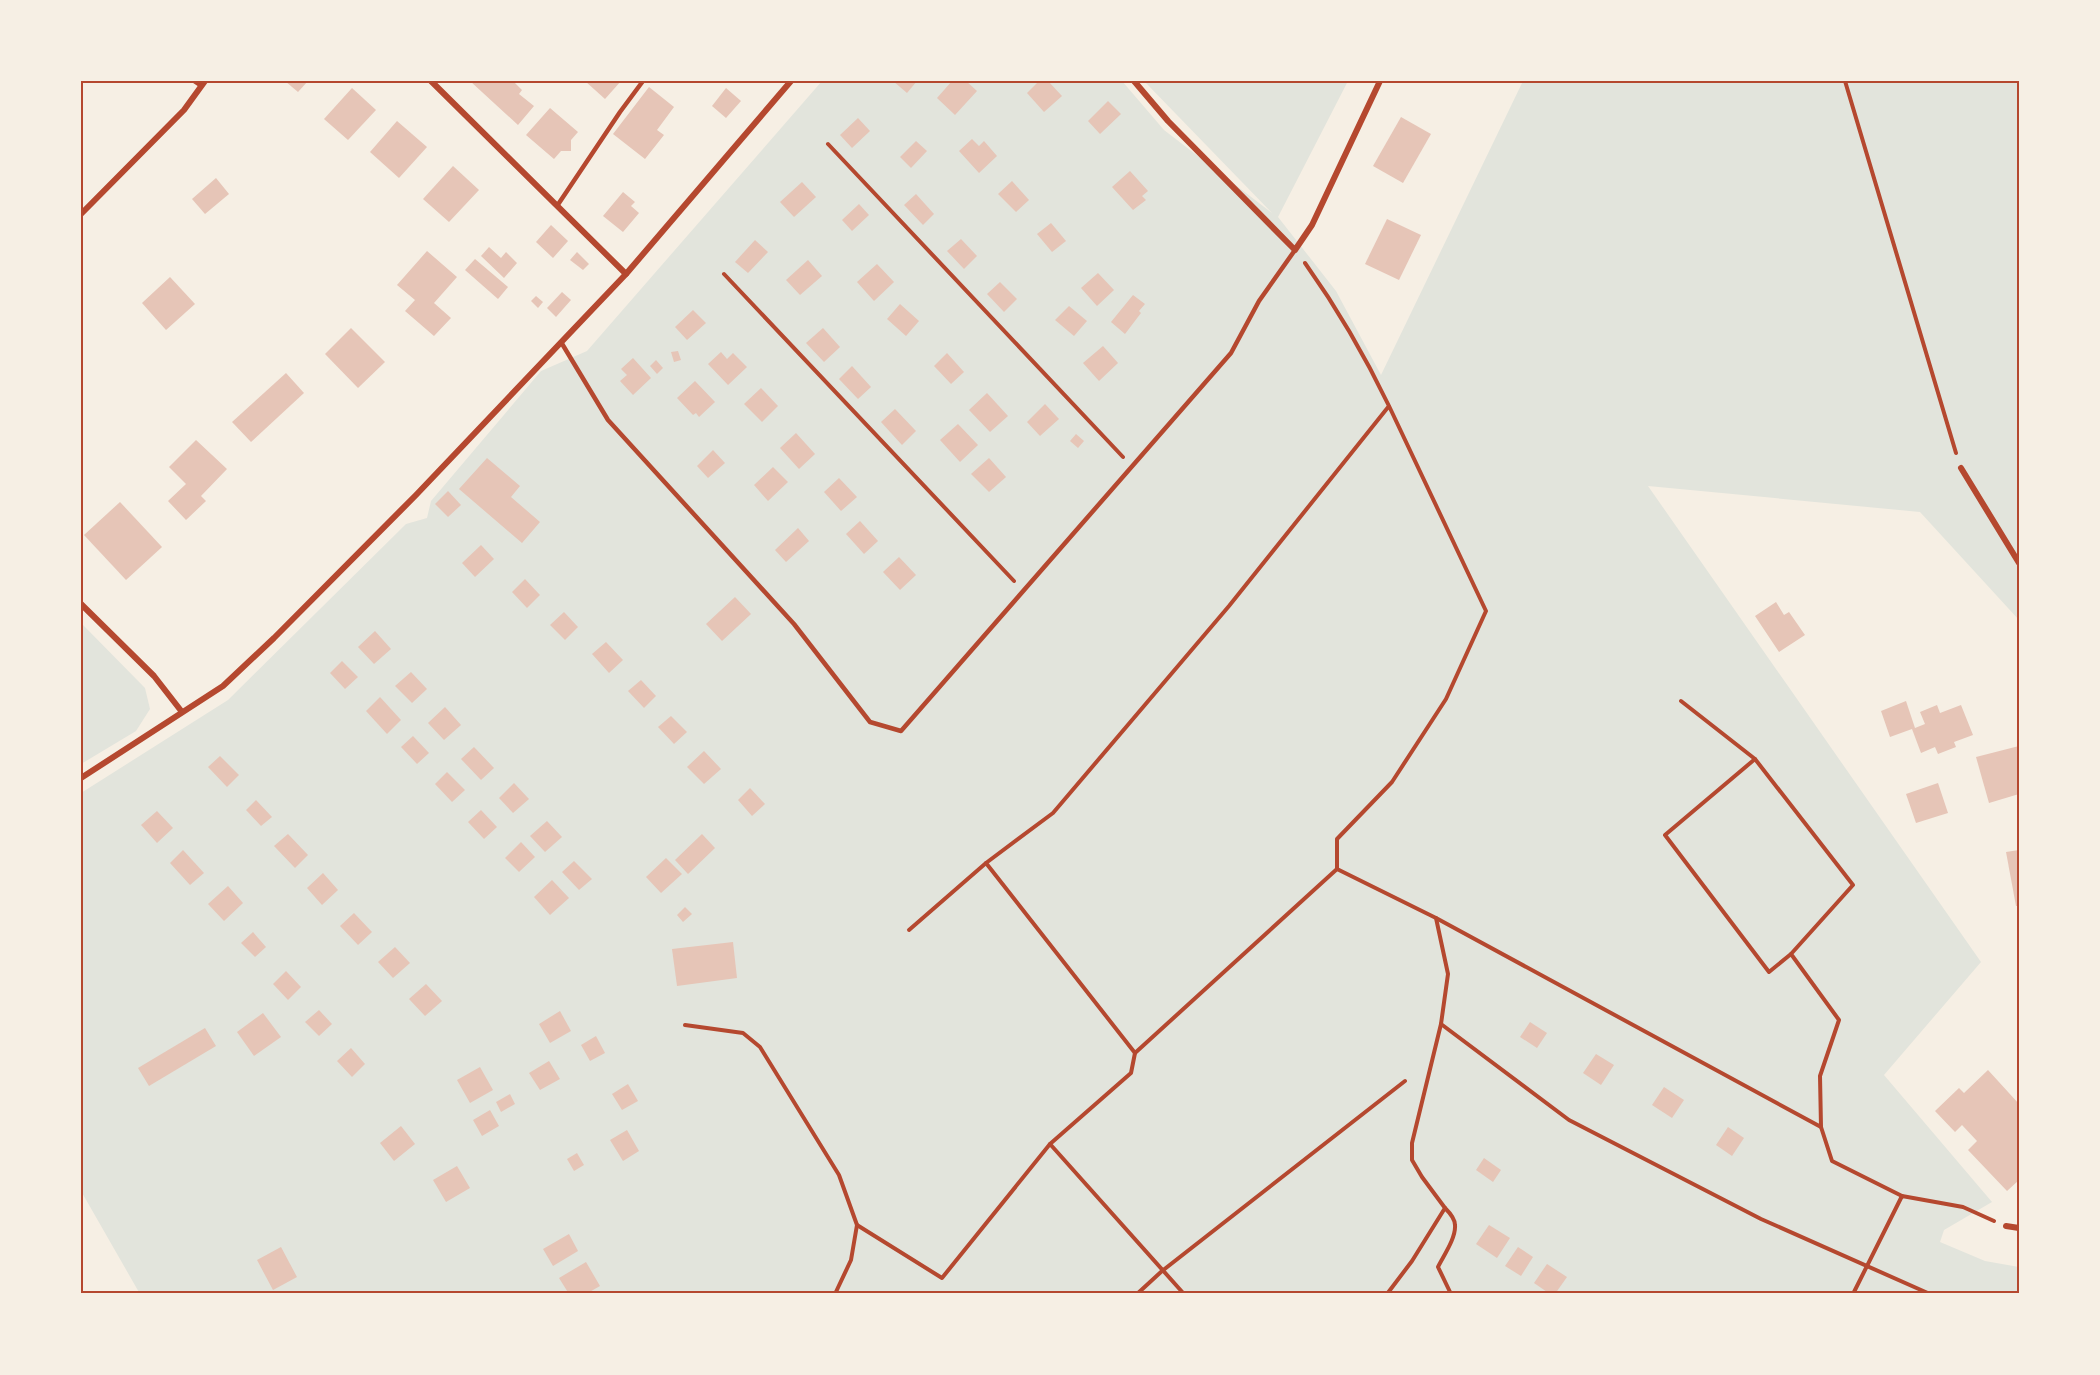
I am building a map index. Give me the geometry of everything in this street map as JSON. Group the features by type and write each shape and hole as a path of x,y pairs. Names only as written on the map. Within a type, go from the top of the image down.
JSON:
{"street":[{"path":"431,81 627,274"},
{"path":"81,778 223,686 274,638 410,501 627,274 791,81"},
{"path":"1134,81 1168,121 1295,250 1312,225 1380,81"},
{"path":"81,214 184,110 200,82"},
{"path":"1961,468 2019,563"},
{"path":"81,604 154,676 182,712"},
{"path":"2006,1226 2019,1228"}],"lane":[{"path":"557,206 620,111 643,81"},
{"path":"561,342 608,420 794,624 870,722 901,731 1231,353 1259,301 1295,250"}],"path":[{"path":"1845,81 1961,468"},
{"path":"828,144 1132,466"},
{"path":"857,1225 942,1278 1050,1144 1131,1073 1135,1053 1337,868 1337,839 1392,782 1446,699 1486,611 1389,406 1350,331 1323,288 1295,250"},
{"path":"724,274 1023,590"},
{"path":"909,930 986,862 1053,813 1229,606 1389,406"},
{"path":"1681,701 1755,759 1853,885 1791,954 1769,972 1665,835 1755,759"},
{"path":"986,862 1135,1053"},
{"path":"1337,868 1436,918 1821,1127"},
{"path":"1436,918 1448,974 1441,1024 1412,1143 1412,1160 1452,1216 1455,1225 1438,1267 1451,1294"},
{"path":"1791,954 1839,1020 1820,1076 1821,1127 1832,1161 1902,1196 1963,1207 2006,1226"},
{"path":"1441,1024 1569,1120 1761,1219 1930,1294"},
{"path":"685,1025 743,1033 760,1047 839,1174 857,1225 851,1260 835,1294"},
{"path":"1137,1294 1162,1270 1405,1081"},
{"path":"1050,1144 1184,1294"},
{"path":"1853,1294 1902,1196"},
{"path":"1387,1294 1412,1261 1445,1208"}],"shaded area":[{"path":"822,81 1122,81 1164,130 1272,213 1144,81 1348,81 1278,217 1336,291 1381,375 1523,81 2019,81 2019,620 1920,512 1648,486 1981,962 1884,1075 1992,1202 1944,1230 1940,1242 1985,1261 2019,1267 2019,1294 140,1294 81,1191 81,793 228,700 406,524 427,518 431,501 541,371 587,351"},
{"path":"81,623 145,688 150,709 136,731 81,764"}],"building":[{"path":"285,81 308,81 298,92"},
{"path":"470,81 513,81 522,90 519,94 534,106 518,125"},
{"path":"585,81 621,81 605,99"},
{"path":"893,81 917,81 907,93"},
{"path":"952,81 966,81 977,91 955,115 937,98"},
{"path":"1039,81 1048,81 1062,96 1044,112 1027,93"},
{"path":"649,87 674,107 657,130 664,135 645,159 613,134"},
{"path":"352,88 376,110 348,140 324,119"},
{"path":"726,88 741,101 726,118 712,106"},
{"path":"1108,101 1121,114 1100,134 1088,121"},
{"path":"550,108 578,132 571,140 571,151 561,151 554,159 526,135"},
{"path":"1401,117 1431,134 1403,183 1373,166"},
{"path":"858,118 870,131 852,148 840,135"},
{"path":"397,121 427,147 399,178 370,152"},
{"path":"972,139 979,146 984,141 997,156 979,173 959,151"},
{"path":"916,141 927,151 911,168 900,157"},
{"path":"453,166 479,190 449,222 423,199"},
{"path":"1130,171 1148,191 1142,196 1146,200 1133,210 1112,187"},
{"path":"216,178 229,194 205,214 192,199"},
{"path":"1012,181 1029,200 1016,212 998,194"},
{"path":"802,182 816,197 794,217 780,202"},
{"path":"623,192 635,202 631,206 639,213 623,232 603,216"},
{"path":"916,194 934,214 923,225 904,205"},
{"path":"859,204 869,215 852,231 842,220"},
{"path":"1387,219 1421,235 1399,280 1365,264"},
{"path":"1051,223 1066,241 1052,252 1037,234"},
{"path":"551,225 568,241 553,258 536,242"},
{"path":"961,239 977,256 964,269 947,251"},
{"path":"755,240 768,252 748,273 735,262"},
{"path":"489,247 501,258 506,252 517,263 504,278 481,256"},
{"path":"427,251 457,277 434,303 451,318 434,336 405,311 415,300 397,285"},
{"path":"577,252 589,264 583,270 570,260"},
{"path":"475,259 508,287 498,299 465,270"},
{"path":"808,260 822,276 800,295 786,280"},
{"path":"877,264 894,282 874,301 857,282"},
{"path":"1098,273 1114,290 1097,306 1081,288"},
{"path":"170,277 195,304 166,330 142,303"},
{"path":"1000,282 1017,299 1004,312 987,294"},
{"path":"562,292 571,300 556,317 547,308"},
{"path":"1133,295 1145,304 1125,334 1111,322"},
{"path":"536,296 543,302 538,308 531,301"},
{"path":"900,304 919,321 906,336 887,319"},
{"path":"1069,306 1087,321 1074,336 1055,320"},
{"path":"693,310 706,323 687,340 675,327"},
{"path":"351,328 385,362 358,388 325,354"},
{"path":"823,328 840,347 824,362 806,343"},
{"path":"1103,346 1118,363 1099,381 1083,363"},
{"path":"678,351 681,360 674,362 671,352"},
{"path":"721,352 727,359 733,353 747,367 728,385 708,364"},
{"path":"947,353 964,372 951,384 934,366"},
{"path":"633,358 651,378 633,395 620,381 627,375 621,369"},
{"path":"656,360 663,368 657,374 650,366"},
{"path":"852,366 871,387 858,399 839,379"},
{"path":"286,373 304,393 251,442 232,422"},
{"path":"695,381 715,402 699,417 696,413 693,415 677,398"},
{"path":"761,388 778,406 762,422 744,404"},
{"path":"987,393 1008,416 990,432 969,410"},
{"path":"1045,404 1059,419 1040,436 1027,422"},
{"path":"895,409 916,431 902,445 881,422"},
{"path":"958,424 978,445 960,462 940,440"},
{"path":"796,433 815,454 799,469 780,448"},
{"path":"1076,434 1084,441 1078,448 1070,441"},
{"path":"196,440 227,469 201,496 206,501 186,520 168,501 186,484 169,467"},
{"path":"713,450 725,463 708,478 697,466"},
{"path":"487,458 520,486 511,497 540,522 522,543 459,489"},
{"path":"989,458 1006,477 989,492 971,474"},
{"path":"773,467 788,482 768,501 754,485"},
{"path":"839,478 857,497 841,511 824,492"},
{"path":"448,491 461,505 448,517 435,504"},
{"path":"120,502 162,547 126,580 84,535"},
{"path":"860,521 878,541 864,554 846,534"},
{"path":"798,528 809,541 786,562 775,550"},
{"path":"481,545 494,559 475,577 462,563"},
{"path":"899,557 916,575 900,590 883,572"},
{"path":"525,579 540,595 527,608 512,592"},
{"path":"735,597 751,614 722,641 706,624"},
{"path":"1776,602 1784,615 1789,612 1805,635 1779,652 1755,616"},
{"path":"564,612 578,627 565,640 550,625"},
{"path":"375,631 391,649 374,664 358,647"},
{"path":"606,642 623,660 609,673 592,654"},
{"path":"342,661 358,677 345,689 330,673"},
{"path":"411,672 427,689 412,703 395,686"},
{"path":"641,680 656,696 644,708 628,691"},
{"path":"380,697 401,720 387,734 366,711"},
{"path":"1906,701 1915,728 1925,724 1920,712 1937,705 1940,713 1961,705 1973,735 1954,742 1956,747 1938,754 1935,747 1921,753 1912,729 1890,737 1881,711"},
{"path":"445,707 461,725 444,740 428,723"},
{"path":"671,716 687,732 674,744 658,727"},
{"path":"413,736 429,753 417,764 401,747"},
{"path":"2019,746 2019,794 1989,803 1976,757"},
{"path":"474,747 494,768 481,780 461,759"},
{"path":"704,751 721,769 704,784 687,767"},
{"path":"220,756 239,775 227,787 208,767"},
{"path":"447,772 465,790 452,802 435,784"},
{"path":"514,783 529,799 513,813 499,798"},
{"path":"1938,783 1948,813 1916,823 1906,794"},
{"path":"750,788 765,804 752,816 738,800"},
{"path":"256,800 272,817 261,826 246,810"},
{"path":"481,810 497,827 484,839 468,822"},
{"path":"157,811 173,828 157,843 141,825"},
{"path":"547,821 562,837 545,852 530,836"},
{"path":"288,834 308,855 295,868 274,846"},
{"path":"702,834 715,848 688,874 675,860"},
{"path":"521,842 535,857 519,872 505,858"},
{"path":"183,850 204,873 190,885 170,863"},
{"path":"2019,850 2019,906 2016,906 2006,852"},
{"path":"666,858 682,874 661,893 646,877"},
{"path":"574,861 592,879 579,890 562,872"},
{"path":"323,873 338,890 322,905 307,888"},
{"path":"552,880 569,898 550,915 534,897"},
{"path":"228,886 243,903 224,921 208,904"},
{"path":"685,907 692,914 683,922 677,915"},
{"path":"354,913 372,932 358,945 340,926"},
{"path":"253,932 266,947 255,957 241,943"},
{"path":"733,942 737,978 677,986 672,949"},
{"path":"395,947 410,963 393,978 378,962"},
{"path":"286,971 301,987 288,1000 273,984"},
{"path":"426,984 442,1001 425,1016 409,999"},
{"path":"319,1010 332,1024 319,1036 305,1022"},
{"path":"560,1011 571,1031 550,1043 539,1024"},
{"path":"263,1013 281,1037 254,1056 237,1032"},
{"path":"1530,1022 1547,1033 1537,1048 1520,1037"},
{"path":"205,1028 216,1046 149,1086 138,1068"},
{"path":"596,1036 605,1053 590,1061 581,1045"},
{"path":"351,1048 365,1064 352,1077 337,1061"},
{"path":"1596,1054 1614,1065 1601,1085 1583,1073"},
{"path":"549,1061 560,1079 540,1090 529,1073"},
{"path":"480,1067 493,1090 470,1103 457,1080"},
{"path":"1988,1070 2019,1104 2019,1180 2007,1191 1968,1150 1977,1141 1962,1125 1955,1132 1935,1111 1959,1088 1964,1093"},
{"path":"628,1084 638,1101 622,1110 612,1094"},
{"path":"1664,1087 1684,1100 1672,1118 1652,1105"},
{"path":"510,1094 515,1104 501,1112 496,1102"},
{"path":"490,1110 499,1126 482,1136 473,1120"},
{"path":"401,1126 415,1144 394,1161 380,1143"},
{"path":"1728,1127 1744,1138 1732,1156 1716,1145"},
{"path":"627,1130 639,1151 623,1161 610,1140"},
{"path":"577,1153 584,1165 574,1171 567,1159"},
{"path":"1484,1158 1501,1170 1493,1182 1476,1170"},
{"path":"457,1166 470,1188 446,1202 433,1180"},
{"path":"1489,1225 1510,1238 1497,1258 1476,1244"},
{"path":"569,1234 578,1251 553,1266 543,1249"},
{"path":"281,1247 297,1277 273,1290 257,1260"},
{"path":"1518,1247 1533,1257 1521,1276 1505,1266"},
{"path":"586,1262 600,1286 586,1294 569,1294 559,1278"},
{"path":"1547,1264 1567,1277 1555,1294 1550,1294 1534,1283"}]}
